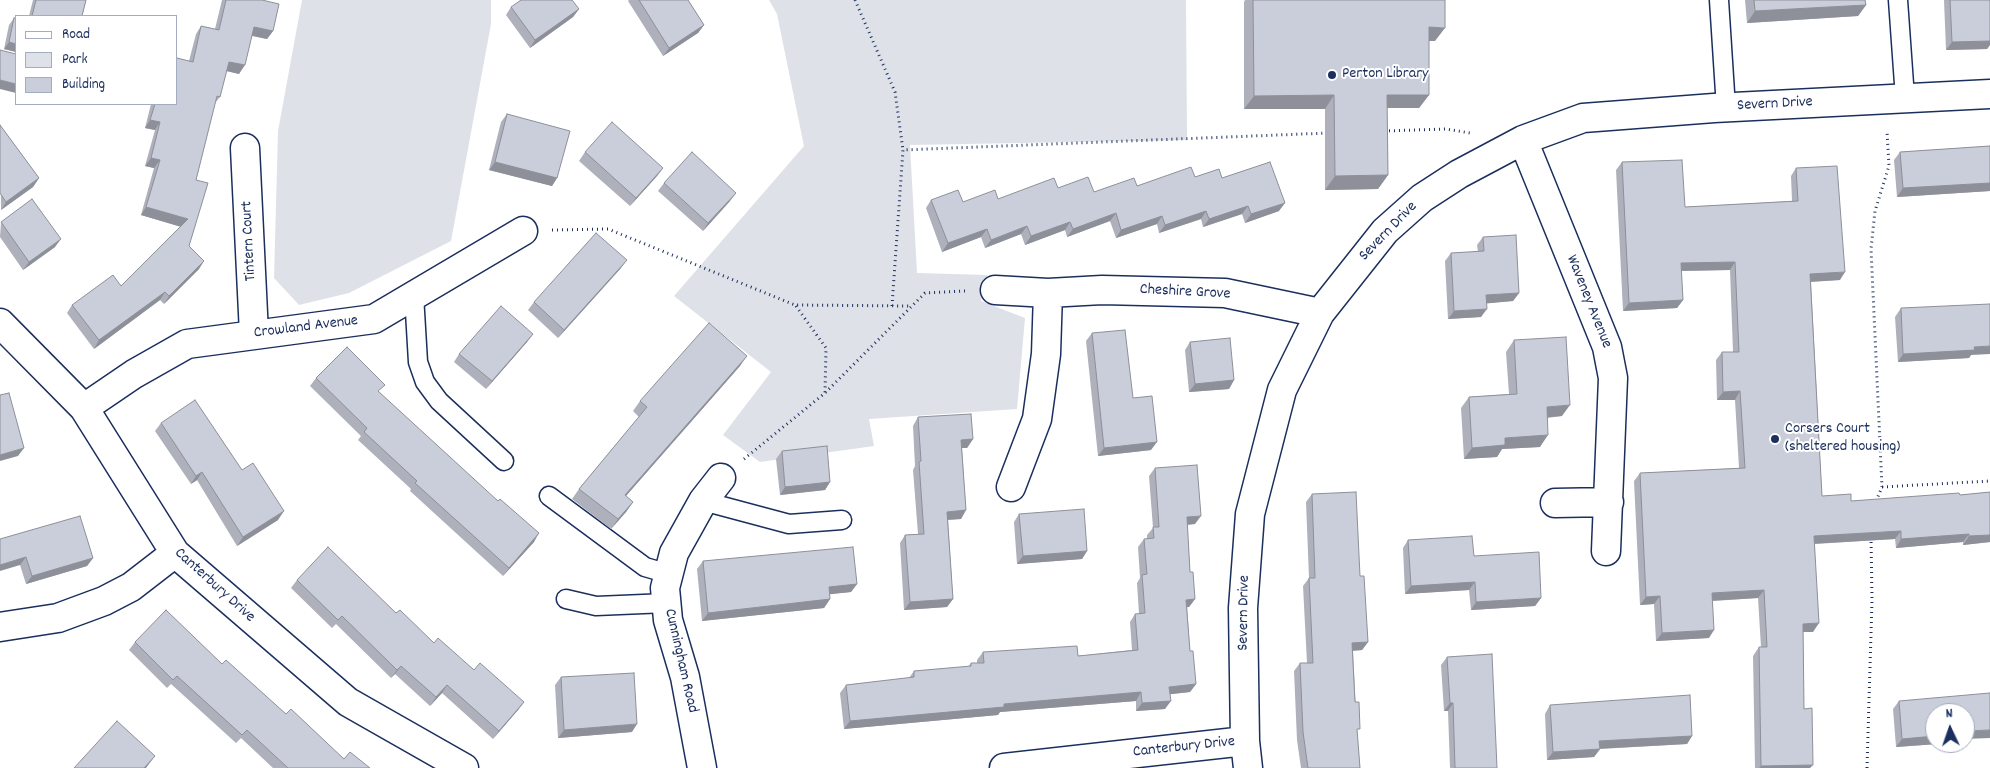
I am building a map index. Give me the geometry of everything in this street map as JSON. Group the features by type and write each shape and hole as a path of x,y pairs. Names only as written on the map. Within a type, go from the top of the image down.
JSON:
{"street":[{"name":"Severn Drive","path":"1248,768 1245,741 1243,608 1250,514 1282,390 1320,313 1385,231 1422,198 1459,174 1523,140 1583,118 1895,98 1990,94"},
{"name":"Waveney Avenue","path":"1523,140 1607,347 1613,378 1606,551"},
{"name":"Tintern Court","path":"245,148 254,334"},
{"name":"Crowland Avenue","path":"84,408 134,374 187,344 374,319 523,231"},
{"name":"Cheshire Grove","path":"996,290 1048,293 1102,290 1225,293 1320,313"},
{"path":"1011,487 1037,419 1046,354 1048,293"},
{"name":"Canterbury Drive","path":"0,324 84,408 175,553 348,702 464,768"},
{"name":"Cunningham Road","path":"702,768 685,677 668,620 666,588 674,553 703,501 721,478"},
{"path":"1555,503 1609,502"},
{"path":"0,628 58,618 104,601 131,587 175,553"},
{"name":"Canterbury Drive","path":"1004,768 1245,741"}],"lane":[{"path":"1719,0 1726,108"},
{"path":"1895,98 1898,0"},
{"path":"414,295 418,362 425,382 439,401 504,461"},
{"path":"549,496 645,567 669,574"},
{"path":"703,501 789,524 842,520"},
{"path":"566,599 596,606 667,603"}],"path":[{"path":"854,0 895,92 903,150 892,306"},
{"path":"1874,509 1882,487 1871,250 1875,211 1889,166 1895,98"},
{"path":"1378,132 1446,129 1523,140"},
{"path":"903,150 1330,133"},
{"path":"523,231 608,229 795,305 911,306"},
{"path":"721,478 824,393 925,293 996,290"},
{"path":"795,305 826,348 824,393"},
{"path":"1882,487 1990,481"},
{"path":"1867,768 1872,600 1871,535"}],"green space":[{"path":"302,0 491,0 491,24 451,241 349,293 299,305 274,278 278,131"},
{"path":"769,0 1186,0 1187,140 910,145 917,273 987,275 981,301 1025,318 1017,409 869,419 874,446 760,462 723,435 771,372 674,296 804,146 777,14"}],"building":[{"path":"36,0 86,0 82,15 32,15"},
{"path":"226,0 262,0 279,4 273,31 254,27 245,65 229,62 220,97 217,96 196,180 208,183 189,246 204,261 169,296 165,292 99,340 72,305 113,275 121,286 188,219 146,207 160,160 151,158 160,122 150,120 155,105 178,105 178,58 193,62 201,26 219,30"},
{"path":"521,0 572,0 579,9 535,40 511,7"},
{"path":"639,0 688,0 704,25 669,48"},
{"name":"Perton Library","path":"1253,0 1445,0 1445,28 1429,27 1429,95 1387,95 1388,175 1335,176 1334,95 1254,96"},
{"path":"1754,0 1865,0 1866,5 1755,11"},
{"path":"1950,0 1990,0 1990,41 1952,42"},
{"path":"14,18 15,18 15,44 9,42"},
{"path":"0,50 15,54 15,84 0,80"},
{"path":"507,114 570,131 557,178 495,162"},
{"path":"612,122 663,168 636,198 585,152"},
{"path":"0,125 39,178 6,202 0,193"},
{"path":"1990,146 1990,183 1903,188 1900,152"},
{"path":"692,152 736,193 708,223 664,183"},
{"name":"Corsers Court (sheltered housing)","path":"1682,160 1685,207 1798,201 1796,168 1837,166 1845,272 1810,274 1822,496 1851,494 1851,501 1990,492 1990,535 1969,536 1969,534 1901,539 1901,531 1814,536 1819,623 1803,624 1804,709 1812,708 1813,765 1761,766 1759,647 1767,647 1764,590 1712,593 1714,630 1662,633 1660,596 1646,597 1640,473 1745,468 1740,391 1723,392 1722,352 1739,352 1735,262 1681,263 1683,300 1629,303 1622,162"},
{"path":"1270,162 1285,203 1251,214 1248,206 1209,219 1206,211 1165,225 1162,216 1121,230 1116,213 1073,229 1070,222 1031,236 1027,226 991,240 987,229 948,243 931,200 958,190 963,202 995,190 998,199 1054,178 1058,188 1088,177 1094,192 1134,178 1137,186 1191,167 1195,177 1219,169 1222,178"},
{"path":"32,199 61,239 29,262 1,222"},
{"path":"596,233 627,260 564,330 534,302"},
{"path":"1516,235 1519,293 1486,295 1487,309 1454,311 1451,253 1484,251 1483,237"},
{"path":"1990,304 1990,346 1974,347 1975,350 1903,354 1901,308"},
{"path":"501,306 533,334 492,381 459,354"},
{"path":"709,323 747,356 625,495 633,502 618,519 579,489 647,407 640,401"},
{"path":"1125,330 1133,398 1152,396 1157,442 1104,448 1092,333"},
{"path":"1566,337 1570,405 1547,407 1548,435 1505,438 1505,445 1472,448 1469,397 1517,394 1514,340"},
{"path":"1230,338 1234,380 1195,384 1190,342"},
{"path":"347,347 385,385 378,391 498,501 500,499 539,533 509,568 415,483 417,481 364,432 367,428 316,378"},
{"path":"9,393 24,448 0,455 0,395"},
{"path":"195,400 242,470 253,463 284,511 243,537 202,472 196,476 161,423"},
{"path":"971,414 973,439 961,440 966,510 947,512 953,599 910,602 905,535 924,534 918,417"},
{"path":"827,446 830,482 785,487 782,451"},
{"path":"1197,465 1201,516 1187,517 1190,572 1193,572 1195,599 1186,600 1190,651 1193,651 1196,684 1169,687 1171,701 1142,703 1141,692 1004,704 1004,707 850,721 846,685 914,677 914,671 971,666 971,663 984,663 983,652 1077,646 1078,656 1138,650 1135,614 1145,613 1142,575 1147,574 1144,539 1154,538 1153,527 1159,527 1155,468"},
{"path":"1356,492 1360,576 1364,576 1368,642 1352,643 1355,702 1359,702 1360,729 1357,729 1360,768 1308,768 1303,732 1300,663 1313,663 1309,578 1315,578 1312,494"},
{"path":"1084,509 1087,551 1023,556 1019,514"},
{"path":"80,516 93,558 32,576 26,557 0,565 0,539"},
{"path":"1472,536 1474,556 1539,552 1541,598 1476,602 1475,582 1411,586 1408,540"},
{"path":"328,547 396,613 400,610 434,643 438,638 474,670 480,663 524,702 499,731 447,685 436,697 401,666 397,670 342,616 338,620 297,580"},
{"path":"853,547 857,584 829,587 830,599 708,613 703,561"},
{"path":"166,610 222,664 226,660 286,714 291,709 344,759 350,752 370,768 288,768 247,730 242,735 177,676 173,680 135,642"},
{"path":"1492,654 1497,768 1455,768 1453,703 1450,703 1447,657"},
{"path":"634,673 637,724 564,730 561,677"},
{"path":"1990,693 1990,730 1975,731 1975,703 1925,703 1925,737 1902,739 1899,701"},
{"path":"1690,695 1692,736 1599,741 1600,749 1553,752 1550,705"},
{"path":"117,721 155,756 144,768 74,768"}],"place":[{"name":"Perton Library","path":"1332,75"},
{"name":"Corsers Court (sheltered housing)","path":"1775,439"}]}
